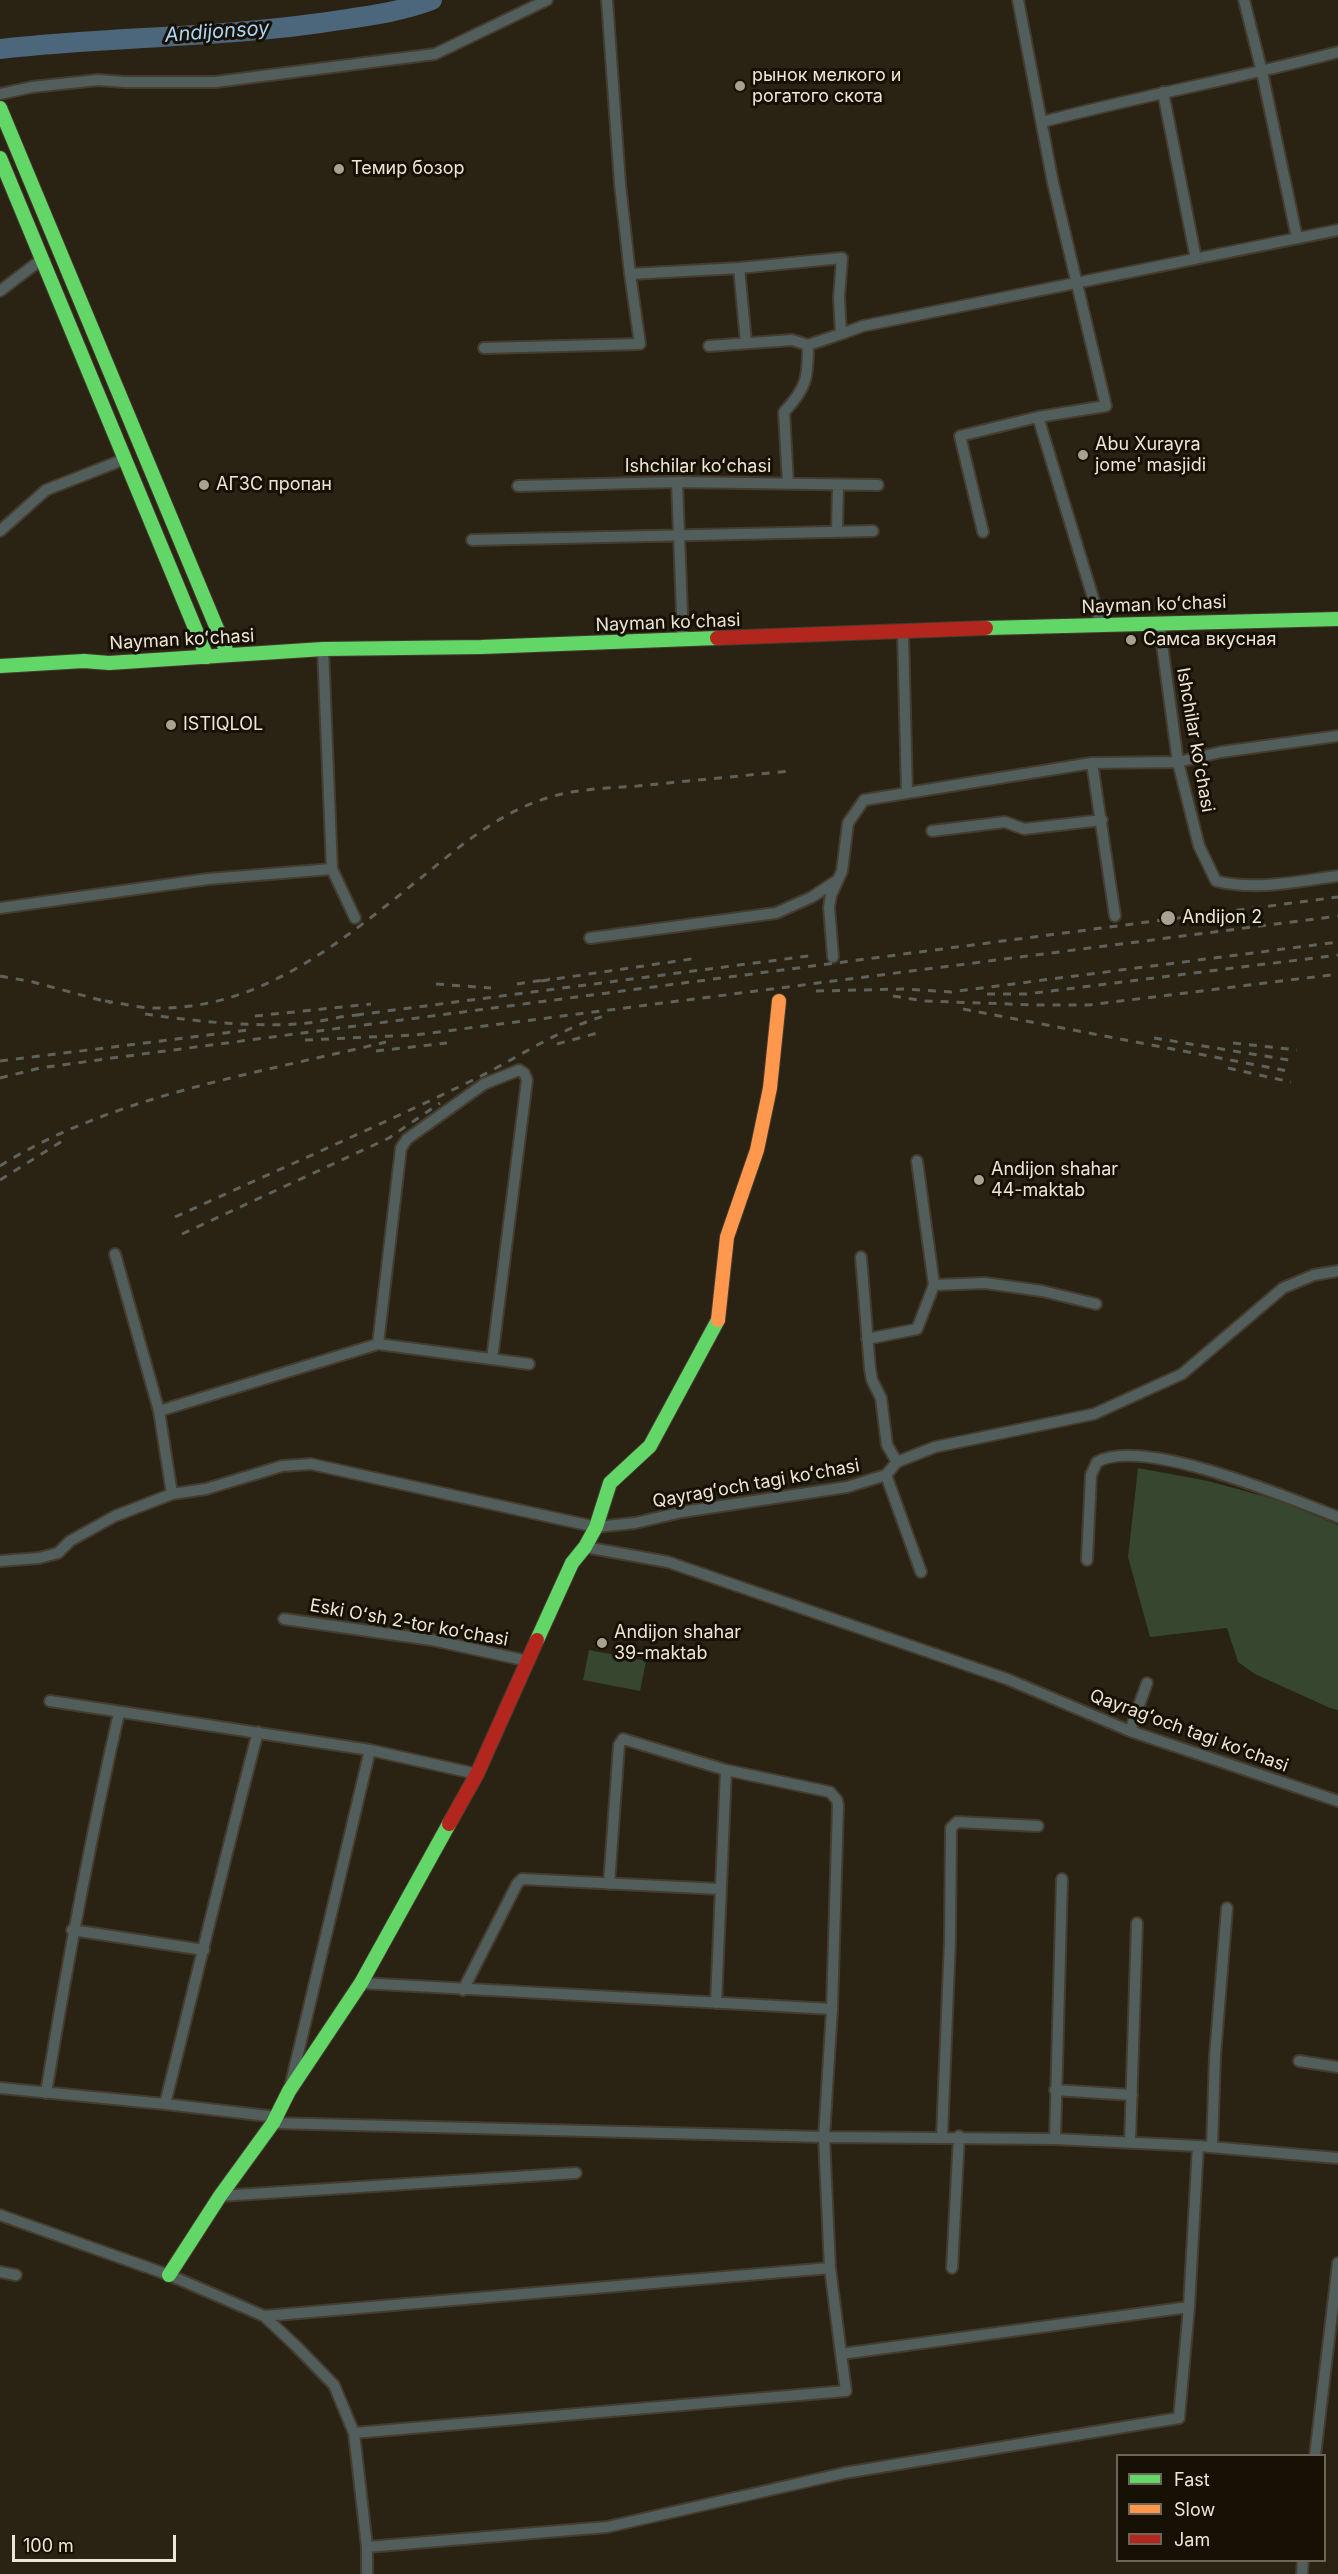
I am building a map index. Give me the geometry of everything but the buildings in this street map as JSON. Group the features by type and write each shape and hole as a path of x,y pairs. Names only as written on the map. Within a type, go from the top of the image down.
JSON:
{"main road":[{"path":"0,108 228,655"},
{"path":"0,158 207,657"},
{"name":"Nayman koʻchasi","path":"0,666 207,657 323,649 683,640 1159,622 1338,618"},
{"path":"169,2276 220,2196 275,2120 289,2091 361,1983 477,1774 572,1563 585,1547 596,1527 610,1483 650,1446 718,1321 727,1237 757,1150 770,1088 779,1001"}],"street":[{"path":"0,94 32,87 98,80 215,82 435,54 547,0"},
{"path":"484,348 640,344 620,184 607,0"},
{"path":"983,532 960,436 1038,417 1106,406 1075,284 1018,0"},
{"path":"1244,0 1262,72 1297,238"},
{"path":"1042,122 1163,92 1262,72 1338,52"},
{"path":"1163,92 1195,254"},
{"path":"709,346 792,340 808,345 863,326 1338,230"},
{"path":"630,274 739,268 842,258 839,297 841,334"},
{"path":"0,291 42,259"},
{"path":"739,268 746,342"},
{"path":"788,483 784,412 795,401 808,377 808,345"},
{"path":"1038,417 1101,624"},
{"path":"0,531 46,490 125,459"},
{"path":"677,482 683,640"},
{"name":"Ishchilar koʻchasi","path":"518,486 677,482 878,484"},
{"path":"837,531 838,485"},
{"path":"472,540 873,531"},
{"name":"Ishchilar koʻchasi","path":"1159,622 1178,762 1199,846 1216,881 1230,885 1269,884 1338,876"},
{"path":"903,633 907,793"},
{"path":"323,649 332,869 355,918"},
{"path":"833,957 829,907 836,880 842,871 848,823 864,800 1092,763 1178,762 1221,752 1338,736"},
{"path":"1092,763 1115,916"},
{"path":"932,831 1005,822 1024,829 1102,820"},
{"path":"0,908 208,879 332,869"},
{"path":"590,938 776,913 812,897 836,880"},
{"path":"378,1344 401,1148 407,1139 484,1084 519,1070 524,1073 526,1080 492,1359"},
{"path":"867,1339 917,1329 934,1286 917,1161"},
{"path":"115,1254 159,1412 172,1494"},
{"path":"861,1257 870,1370 881,1398 887,1445 897,1462"},
{"name":"Qayragʻoch tagi koʻchasi","path":"0,1561 39,1558 58,1553 70,1541 115,1516 172,1494 206,1489 282,1466 311,1464 596,1527 635,1523 682,1512 823,1491 886,1475 897,1462 935,1447 1094,1414 1182,1374 1283,1288 1314,1275 1338,1272"},
{"path":"934,1286 985,1283 1042,1291 1096,1304"},
{"path":"159,1412 378,1344 529,1364"},
{"path":"1087,1560 1091,1475 1097,1462 1114,1456 1176,1461 1280,1494 1338,1518"},
{"path":"886,1475 921,1572"},
{"name":"Qayragʻoch tagi koʻchasi","path":"585,1547 668,1562 1007,1679 1130,1731 1338,1801"},
{"name":"Eski Oʻsh 2-tor koʻchasi","path":"284,1620 432,1641 528,1661"},
{"path":"1130,1731 1146,1683"},
{"path":"50,1701 370,1750 477,1774"},
{"path":"46,2093 72,1930 94,1819 119,1713"},
{"path":"165,2104 228,1843 258,1732"},
{"path":"354,2433 846,2391 830,2268 824,2137 832,2009 837,1800 830,1792 726,1770 623,1739 619,1745 609,1884"},
{"path":"289,2091 370,1750"},
{"path":"716,2002 726,1770"},
{"path":"942,2136 950,1940 951,1828 957,1822 1038,1826"},
{"path":"463,1990 517,1884 522,1879 720,1889"},
{"path":"1055,2139 1062,1880"},
{"path":"1212,2147 1215,2056 1227,1908"},
{"path":"1130,2142 1137,1923"},
{"path":"72,1930 204,1950"},
{"path":"361,1983 832,2009"},
{"path":"1299,2061 1338,2067"},
{"path":"0,2088 165,2104 275,2120 824,2137 959,2136 1055,2139 1198,2146 1338,2158"},
{"path":"1055,2090 1132,2094"},
{"path":"952,2268 959,2136"},
{"path":"367,2547 607,2527 844,2473 1179,2418 1189,2307 1198,2146"},
{"path":"220,2196 576,2173"},
{"path":"0,2215 169,2276 264,2316 334,2385 354,2433 367,2547 367,2574"},
{"path":"1315,2454 1338,2264"},
{"path":"264,2316 830,2268"},
{"path":"0,2272 16,2275"},
{"path":"841,2354 1189,2307"}],"green space":[{"path":"1138,1468 1208,1481 1277,1500 1338,1525 1338,1710 1255,1674 1238,1662 1227,1628 1150,1637 1128,1557"},
{"path":"589,1650 646,1661 640,1691 583,1680"}],"waterway":[{"name":"Andijonsoy","path":"0,49 280,28 376,15 432,0"}],"railway":[{"path":"105,1001 148,1008 194,1006 233,997 269,982 304,964 370,919 486,828 516,811 547,798 591,789 791,771"},
{"path":"0,1078 40,1068 120,1057 1338,897"},
{"path":"305,1040 415,1035 1338,916"},
{"path":"816,991 903,989 951,992 1338,942"},
{"path":"356,1015 816,955"},
{"path":"987,994 1026,994 1338,955"},
{"path":"541,981 698,958"},
{"path":"893,996 924,1001 1089,1005 1338,974"},
{"path":"0,976 33,982 111,1003"},
{"path":"517,984 550,979"},
{"path":"436,984 491,988"},
{"path":"255,1016 371,1004"},
{"path":"963,1009 1293,1072"},
{"path":"145,1014 260,1025 306,1023 362,1015"},
{"path":"175,1217 433,1099 569,1029 604,1016"},
{"path":"0,1061 249,1030"},
{"path":"557,1044 601,1032"},
{"path":"1154,1038 1295,1061"},
{"path":"0,1166 43,1142 89,1121 137,1104 237,1076 386,1042"},
{"path":"376,1051 447,1043"},
{"path":"1233,1043 1297,1050"},
{"path":"1228,1068 1291,1082"},
{"path":"182,1234 389,1138 440,1103"},
{"path":"0,1180 64,1140"}],"traffic: fast":[{"path":"0,108 228,655"},
{"path":"0,158 207,657"},
{"path":"986,628 1338,619"},
{"path":"0,666 84,661 109,663 323,649 481,647 717,638"},
{"path":"537,1640 572,1563 585,1547 596,1527 610,1483 650,1446 718,1320"},
{"path":"169,2275 220,2196 273,2123 289,2091 361,1983 449,1824"}],"traffic: slow":[{"path":"718,1320 727,1237 757,1150 770,1088 779,1001"}],"traffic: jam":[{"path":"717,638 986,628"},
{"path":"449,1824 477,1774 537,1640"}],"place":[{"name":"рынок мелкого и рогатого скота","path":"740,86"},
{"name":"Темир бозор","path":"339,169"},
{"name":"Abu Xurayra jome' masjidi","path":"1083,455"},
{"name":"АГЗС пропан","path":"204,485"},
{"name":"Самса вкусная","path":"1131,640"},
{"name":"ISTIQLOL","path":"171,725"},
{"name":"Andijon 2","path":"1168,918"},
{"name":"Andijon shahar 44-maktab","path":"979,1180"},
{"name":"Andijon shahar 39-maktab","path":"602,1643"}]}
